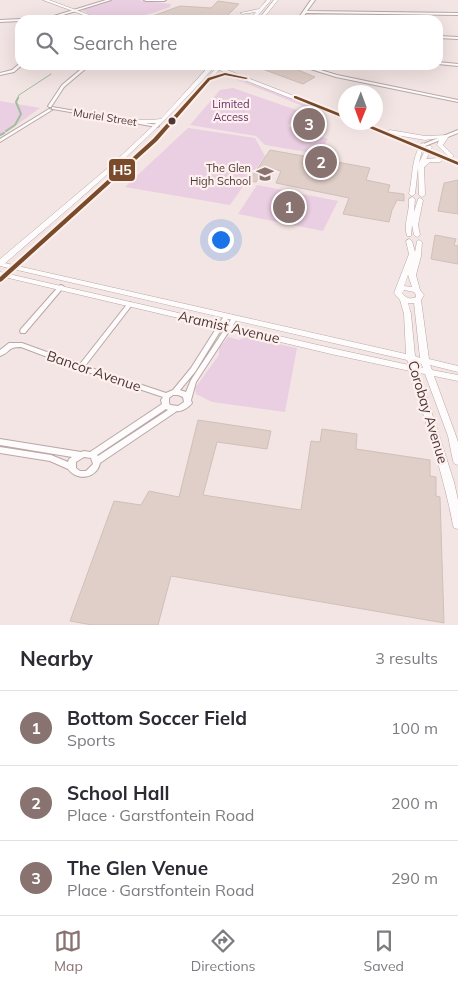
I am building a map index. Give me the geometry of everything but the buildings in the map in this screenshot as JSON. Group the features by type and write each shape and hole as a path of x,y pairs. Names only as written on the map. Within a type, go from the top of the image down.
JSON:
{"main road":[{"path":"39,0 85,15"},
{"path":"46,0 80,15"},
{"path":"256,15 269,0"},
{"path":"264,15 276,0"},
{"path":"248,15 242,13 260,10"},
{"path":"256,15 267,10"},
{"path":"0,264 147,136 212,70"},
{"path":"2,276 14,268 155,140 209,79 214,70"},
{"path":"226,70 338,115"},
{"path":"240,70 338,110"},
{"path":"209,79 225,74 246,78"},
{"path":"157,126 166,124 181,112"},
{"path":"132,121 164,120"},
{"path":"146,124 149,128 147,136"},
{"path":"383,129 426,147 458,164"},
{"path":"378,130 458,158"},
{"path":"390,132 423,138 445,136"},
{"path":"445,136 440,145 451,156"},
{"path":"420,168 430,159 458,164"}],"street":[{"path":"60,15 109,0"},
{"path":"146,0 163,1"},
{"path":"303,15 313,0"},
{"path":"305,12 458,14"},
{"path":"0,21 15,20"},
{"path":"443,37 458,38"},
{"path":"443,64 458,65"},
{"path":"0,74 15,69"},
{"path":"0,141 49,108 63,86 82,70"},
{"path":"318,70 458,101"},
{"name":"Muriel Street","path":"49,108 157,126"},
{"path":"399,290 412,254 409,238 409,221 413,208 412,196 416,160 426,147 458,131"},
{"name":"Corobay Avenue","path":"426,147 420,168 421,198 415,225 418,239 418,256 412,274 416,290 420,295 416,300 425,362 452,436 458,461"},
{"path":"412,196 421,198"},
{"path":"409,238 418,239"},
{"name":"Aramist Avenue","path":"0,264 458,369"},
{"name":"Aramist Avenue","path":"2,276 61,287 458,378"},
{"path":"23,331 61,287"},
{"path":"399,290 406,288 416,290"},
{"name":"Corobay Avenue","path":"399,290 409,316 408,331 412,359 443,459 458,525"},
{"path":"403,299 416,300"},
{"path":"81,367 130,304"},
{"path":"0,442 94,458 176,409 186,406 193,382 230,318"},
{"path":"166,405 165,400 167,396 175,392 194,370 225,326"},
{"name":"Bancor Avenue","path":"0,354 11,345 22,345 167,396"},
{"path":"175,392 184,394 188,398"},
{"path":"166,405 176,409"},
{"path":"94,458 166,405"},
{"path":"0,450 51,458 71,467 77,474 88,474 94,470 94,458"},
{"path":"71,467 72,461 80,455"}],"green space":[{"path":"111,0 138,0 171,4 170,7 144,15 91,15 82,10"},
{"path":"225,75 309,104 323,114"},
{"name":"Limited Access","path":"233,88 299,111 288,126 328,139 319,154 265,145 256,136 190,125 220,90"},
{"path":"0,101 40,108 0,137"},
{"path":"188,128 255,138 265,156 230,205 125,187"},
{"path":"257,185 338,201 323,231 238,214"},
{"path":"228,337 239,340 246,337 297,348 285,412 212,402 196,394 195,388 219,355 219,348"}],"waterway":[{"path":"17,100 19,95 51,74"},
{"path":"6,131 15,125 21,114 16,102 17,100"},
{"path":"0,135 4,133"}],"transit line":[{"name":"H5","path":"0,280 155,140 209,79 225,74 246,78"},
{"name":"H5","path":"295,97 338,115"},
{"name":"H5","path":"376,130 458,164"}],"place":[{"name":"The Glen Venue","path":"309,124"},
{"name":"School Hall","path":"321,162"},
{"name":"The Glen High School","path":"265,174"},
{"name":"Bottom Soccer Field","path":"289,207"}]}
